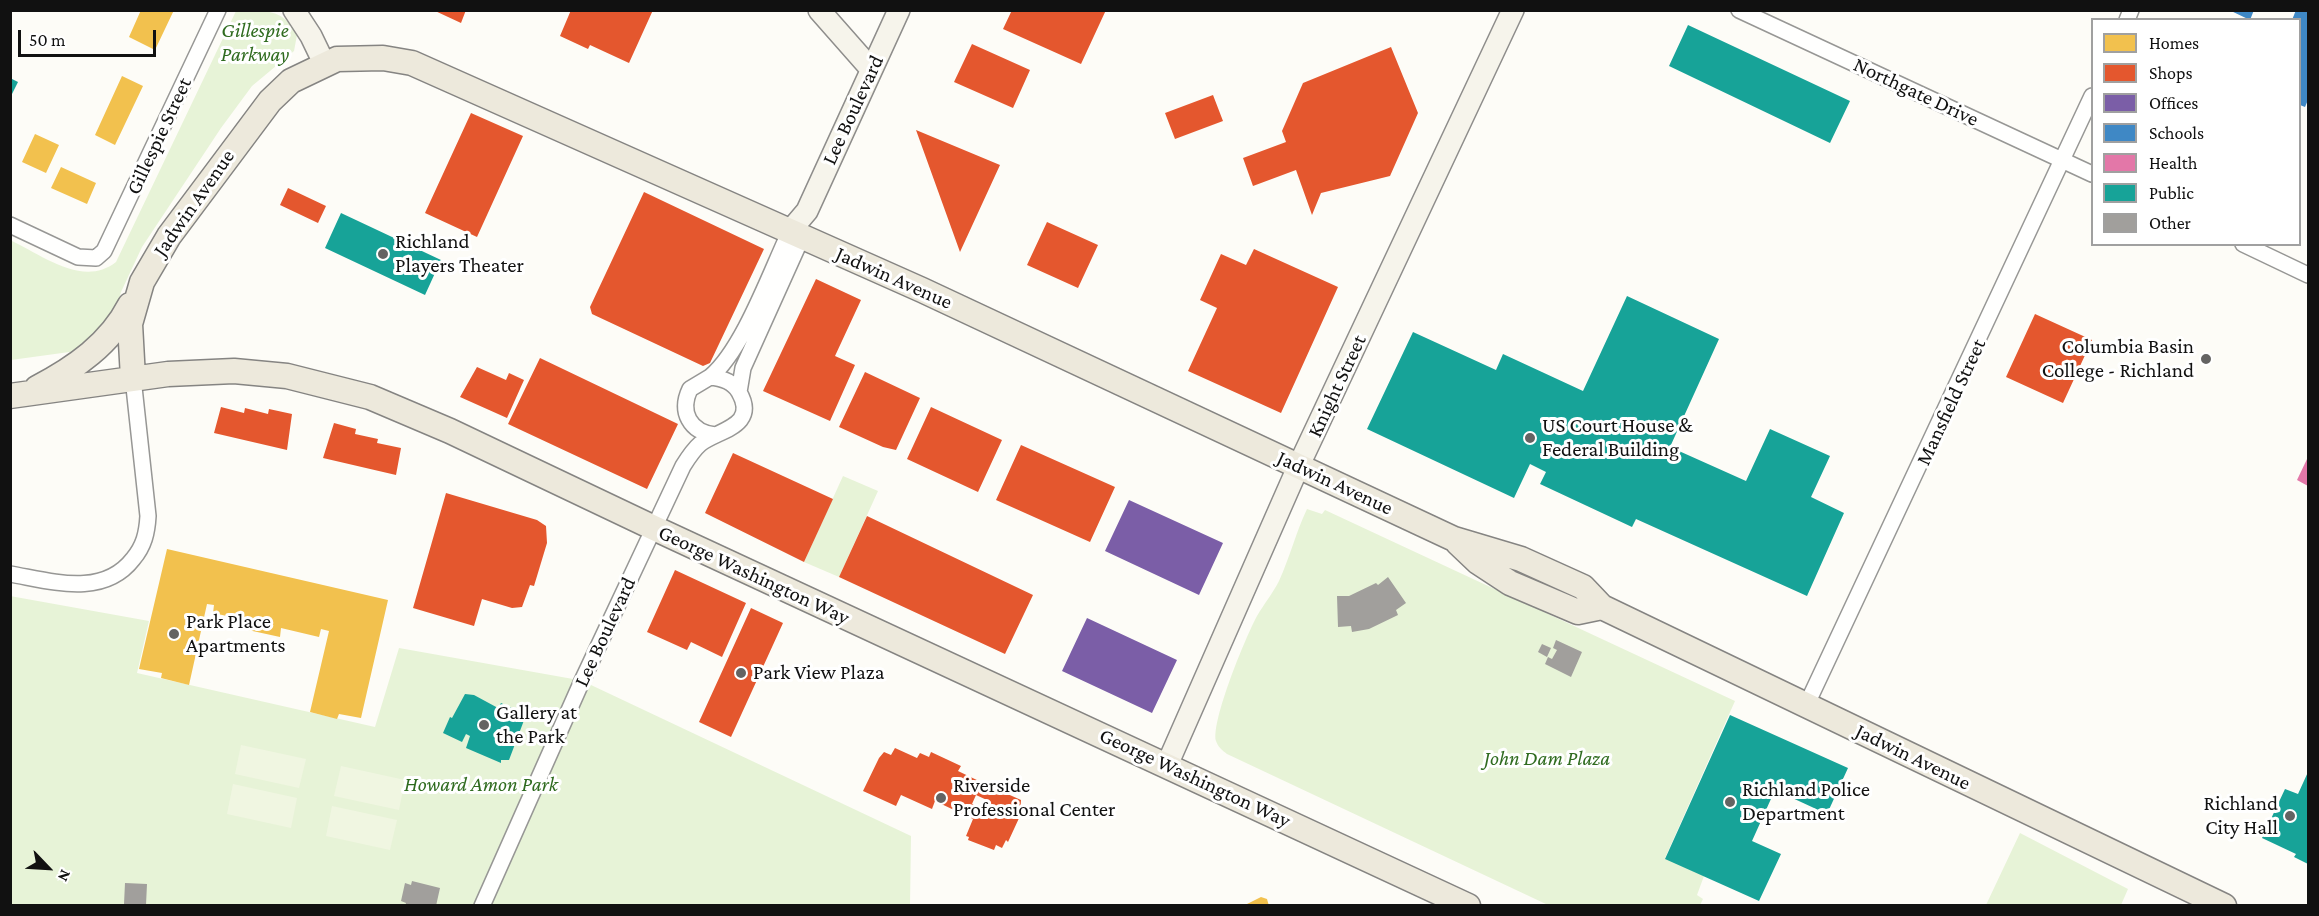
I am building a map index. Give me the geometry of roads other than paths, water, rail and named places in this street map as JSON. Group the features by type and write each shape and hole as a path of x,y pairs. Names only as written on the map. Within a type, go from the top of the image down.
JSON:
{"main road":[{"name":"Jadwin Avenue","path":"133,378 130,324 136,296 160,248 256,117 286,85 324,63 357,56 391,59 422,66 796,234 1299,465 1454,539 1478,562 1510,583 1578,612 1602,607 2224,906"},
{"path":"19,394 100,347 120,324 136,296"},
{"name":"George Washington Way","path":"19,394 203,371 263,373 308,381 370,397 450,430 654,528 1468,906"}],"street":[{"name":"Gillespie Street","path":"10,225 78,257 96,258 109,243 218,10"},
{"path":"294,10 311,36 324,63"},
{"path":"819,10 872,69"},
{"name":"Lee Boulevard","path":"715,435 706,434 690,423 685,406 690,389 710,377 725,362 796,234 899,10"},
{"name":"Knight Street","path":"1167,765 1299,465 1513,10"},
{"name":"Northgate Drive","path":"1739,10 2091,174"},
{"name":"Mansfield Street","path":"1806,706 2091,98"},
{"name":"Lee Boulevard","path":"482,906 688,458 701,443 715,435 729,431 740,419 742,400 739,392 742,368 796,234"},
{"path":"2247,246 2308,275"},
{"path":"710,377 727,380 739,392"},
{"path":"10,574 64,583 95,583 119,573 139,552 145,540 148,516 133,378"}],"place":[{"name":"Richland Players Theater","path":"383,254"},
{"name":"Columbia Basin College - Richland","path":"2206,359"},
{"name":"US Court House & Federal Building","path":"1530,438"},
{"name":"Park Place Apartments","path":"174,634"},
{"name":"Park View Plaza","path":"741,673"},
{"name":"Gallery at the Park","path":"484,725"},
{"name":"Riverside Professional Center","path":"941,798"},
{"name":"Richland Police Department","path":"1730,802"},
{"name":"Richland City Hall","path":"2290,816"}],"park label":[{"name":"Gillespie Parkway","path":"255,43"},
{"name":"John Dam Plaza","path":"1547,759"},
{"name":"Howard Amon Park","path":"481,785"}]}
